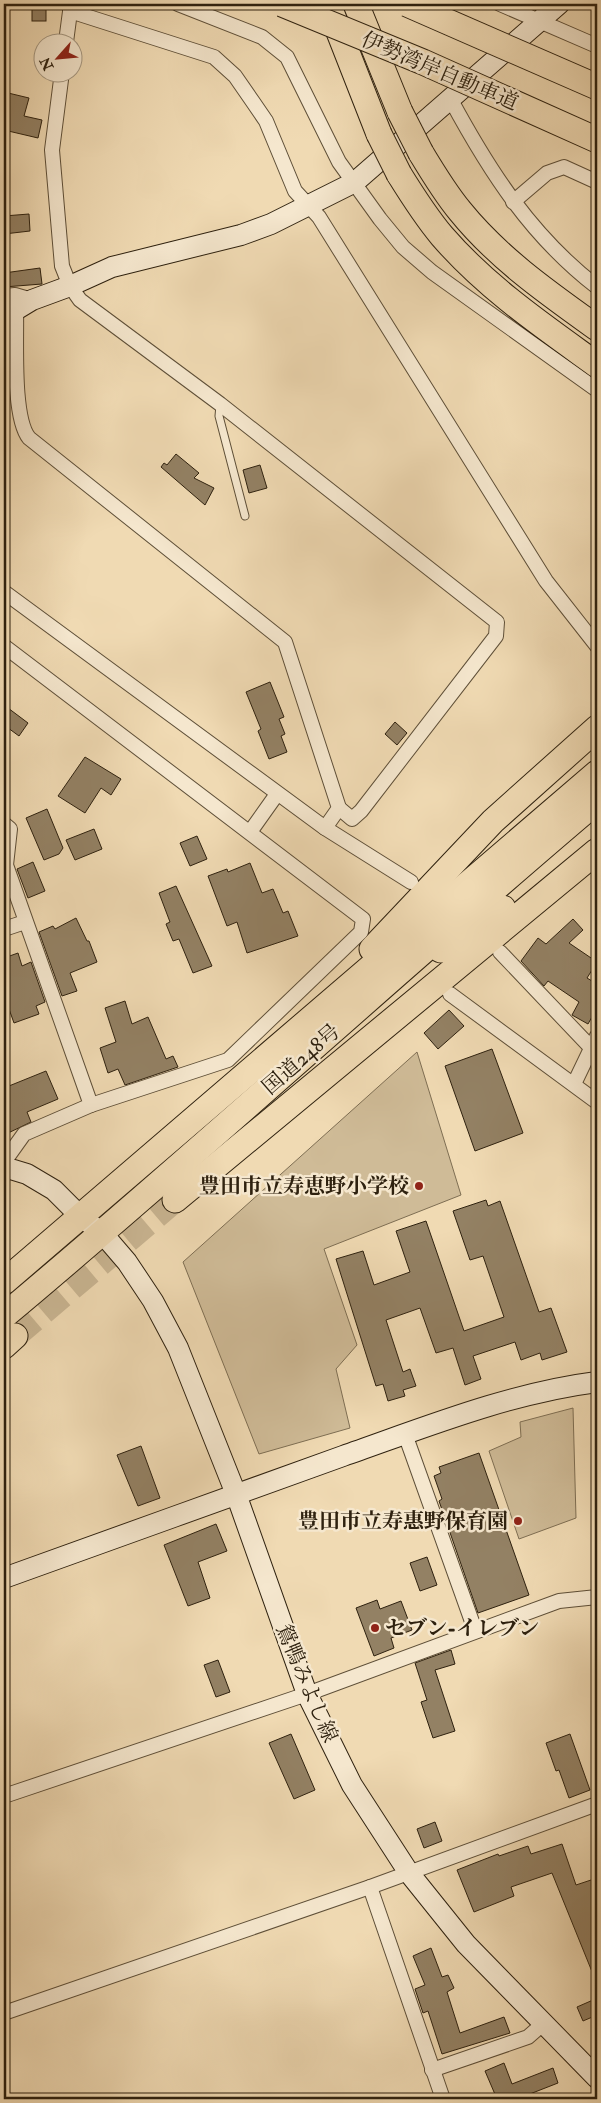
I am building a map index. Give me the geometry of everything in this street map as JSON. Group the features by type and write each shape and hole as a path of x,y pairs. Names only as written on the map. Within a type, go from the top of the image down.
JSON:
{"highway":[{"name":"伊勢湾岸自動車道","path":"282,4 423,62 597,140"},
{"path":"328,4 379,134 399,174 419,206 442,236 497,290 597,365"},
{"path":"356,4 400,112 420,153 460,211 519,270 597,328"},
{"path":"407,4 597,87"},
{"path":"174,1200 447,986 438,934 493,821 597,728"},
{"name":"国道248号","path":"7,1333 103,1234 380,990 597,773"},
{"name":"国道248号","path":"4,1280 79,1215 234,1070 271,1053 394,938 438,934 597,800"},
{"path":"438,934 471,932 597,837"},
{"path":"438,934 597,851"}],"street":[{"path":"178,4 262,37 287,57 339,162 380,219 403,247 432,272 597,390"},
{"path":"500,4 597,46"},
{"path":"61,82 52,150 62,266 70,286 80,300 220,404 497,622 496,636 352,819 339,808 285,642 23,431 18,394 14,305 70,286 112,267 241,235 309,206 355,182 559,4"},
{"path":"67,32 70,8 214,57 235,76 262,115 295,191 319,217 546,581 597,646"},
{"path":"451,100 479,152 513,202 555,249 597,287"},
{"path":"513,202 547,173 564,167 597,182"},
{"path":"4,592 277,794 326,828 411,882"},
{"path":"4,646 363,919 361,932 234,1070 90,1105 24,1134 4,1162"},
{"path":"250,832 277,794"},
{"path":"326,828 339,808"},
{"path":"4,824 10,829 6,865 90,1105"},
{"path":"4,929 25,922"},
{"path":"500,952 594,1052"},
{"path":"447,986 597,1102"},
{"path":"574,1084 594,1052 597,1036"},
{"name":"鴛鴨みよし線","path":"4,1166 27,1174 54,1190 79,1215 103,1234 127,1262 153,1301 178,1348 236,1494 306,1694 352,1785 409,1873 466,1944 597,2078"},
{"path":"4,1578 405,1434 526,1394 560,1386 597,1382"},
{"path":"405,1434 475,1630"},
{"path":"4,1796 306,1694 475,1630 558,1601 597,1597"},
{"path":"4,2013 370,1887 597,1804"},
{"path":"370,1887 443,2099"},
{"path":"432,2070 528,2037 544,2024"}],"lane":[{"path":"220,404 219,416 244,516"}],"shaded area":[{"path":"417,1052 461,1195 324,1249 357,1345 336,1369 350,1428 259,1454 183,1262"},
{"path":"573,1408 576,1518 519,1539 489,1451 521,1437 520,1422"}],"building":[{"path":"32,4 46,4 46,21 32,21"},
{"path":"4,92 29,98 24,116 42,120 38,138 4,130"},
{"path":"29,214 30,231 4,234 4,216"},
{"path":"40,268 42,284 4,287 4,273"},
{"path":"176,454 199,473 194,478 214,488 205,505 161,467 164,463 167,465"},
{"path":"260,465 267,488 249,493 243,470"},
{"path":"270,682 284,717 279,719 285,734 281,736 287,752 269,759 258,731 261,729 246,692"},
{"path":"4,705 28,723 19,736 4,725"},
{"path":"395,722 407,733 397,745 385,734"},
{"path":"85,757 121,779 111,795 101,788 85,813 58,796"},
{"path":"47,809 63,848 59,854 44,860 26,818"},
{"path":"94,829 102,849 75,860 66,840"},
{"path":"197,836 207,859 190,866 180,843"},
{"path":"33,862 45,891 28,898 17,869"},
{"path":"250,863 262,893 273,889 283,913 288,911 298,936 247,953 237,922 227,926 208,876 227,869 228,872"},
{"path":"176,886 212,966 193,973 179,939 173,941 166,924 170,922 159,893"},
{"path":"76,918 87,941 89,941 97,962 70,973 77,991 62,996 39,932 53,926 55,929"},
{"path":"573,919 583,930 569,943 597,962 587,978 597,984 597,1008 588,1024 572,1015 579,1002 548,981 544,986 521,961 538,938 546,944"},
{"path":"18,953 22,966 31,962 45,1002 36,1006 39,1014 14,1023 4,995 4,958"},
{"path":"125,1001 132,1024 148,1017 166,1059 173,1056 178,1067 125,1085 118,1069 108,1073 100,1048 116,1042 105,1008"},
{"path":"449,1010 464,1026 438,1049 424,1033"},
{"path":"492,1049 523,1133 475,1151 445,1066"},
{"path":"46,1071 58,1099 27,1112 31,1122 4,1135 4,1088"},
{"path":"486,1200 488,1206 500,1201 539,1312 551,1308 567,1352 542,1360 540,1353 521,1360 515,1342 473,1356 481,1379 465,1385 453,1348 436,1353 420,1308 386,1320 403,1372 410,1369 416,1386 403,1390 405,1396 388,1401 383,1384 376,1386 336,1259 363,1251 374,1285 410,1272 396,1231 426,1221 464,1331 504,1317 483,1256 470,1260 453,1211"},
{"path":"141,1446 160,1498 138,1506 117,1455"},
{"path":"479,1453 529,1595 478,1613 439,1501 442,1499 434,1476 441,1473 439,1467"},
{"path":"216,1524 227,1551 198,1562 210,1598 188,1606 164,1545"},
{"path":"427,1557 437,1585 420,1591 410,1563"},
{"name":"セブン-イレブン","path":"377,1600 380,1609 401,1601 412,1630 391,1638 394,1648 374,1656 356,1608"},
{"path":"451,1650 455,1664 435,1670 455,1731 433,1738 421,1702 427,1700 415,1663"},
{"path":"218,1660 230,1692 216,1697 204,1665"},
{"path":"291,1734 315,1790 294,1799 269,1743"},
{"path":"570,1734 590,1790 569,1798 559,1770 556,1771 546,1743"},
{"path":"435,1822 442,1841 424,1848 417,1829"},
{"path":"562,1844 576,1885 597,1878 597,1984 552,1873 511,1887 514,1896 474,1912 457,1870 498,1854 499,1856 528,1846 531,1854"},
{"path":"431,1948 442,1977 448,1975 454,1988 447,1992 460,2033 504,2017 510,2033 442,2054 428,2011 423,2013 415,1989 425,1985 413,1956"},
{"path":"593,2000 597,2015 583,2021 577,2007"},
{"path":"504,2063 512,2084 553,2068 558,2083 517,2099 497,2099 485,2071"}],"tunnel":[{"path":"15,1336 175,1200"}],"place":[{"name":"豊田市立寿恵野小学校","path":"419,1186"},
{"name":"豊田市立寿惠野保育園","path":"518,1521"},
{"name":"セブン-イレブン","path":"375,1628"}]}
